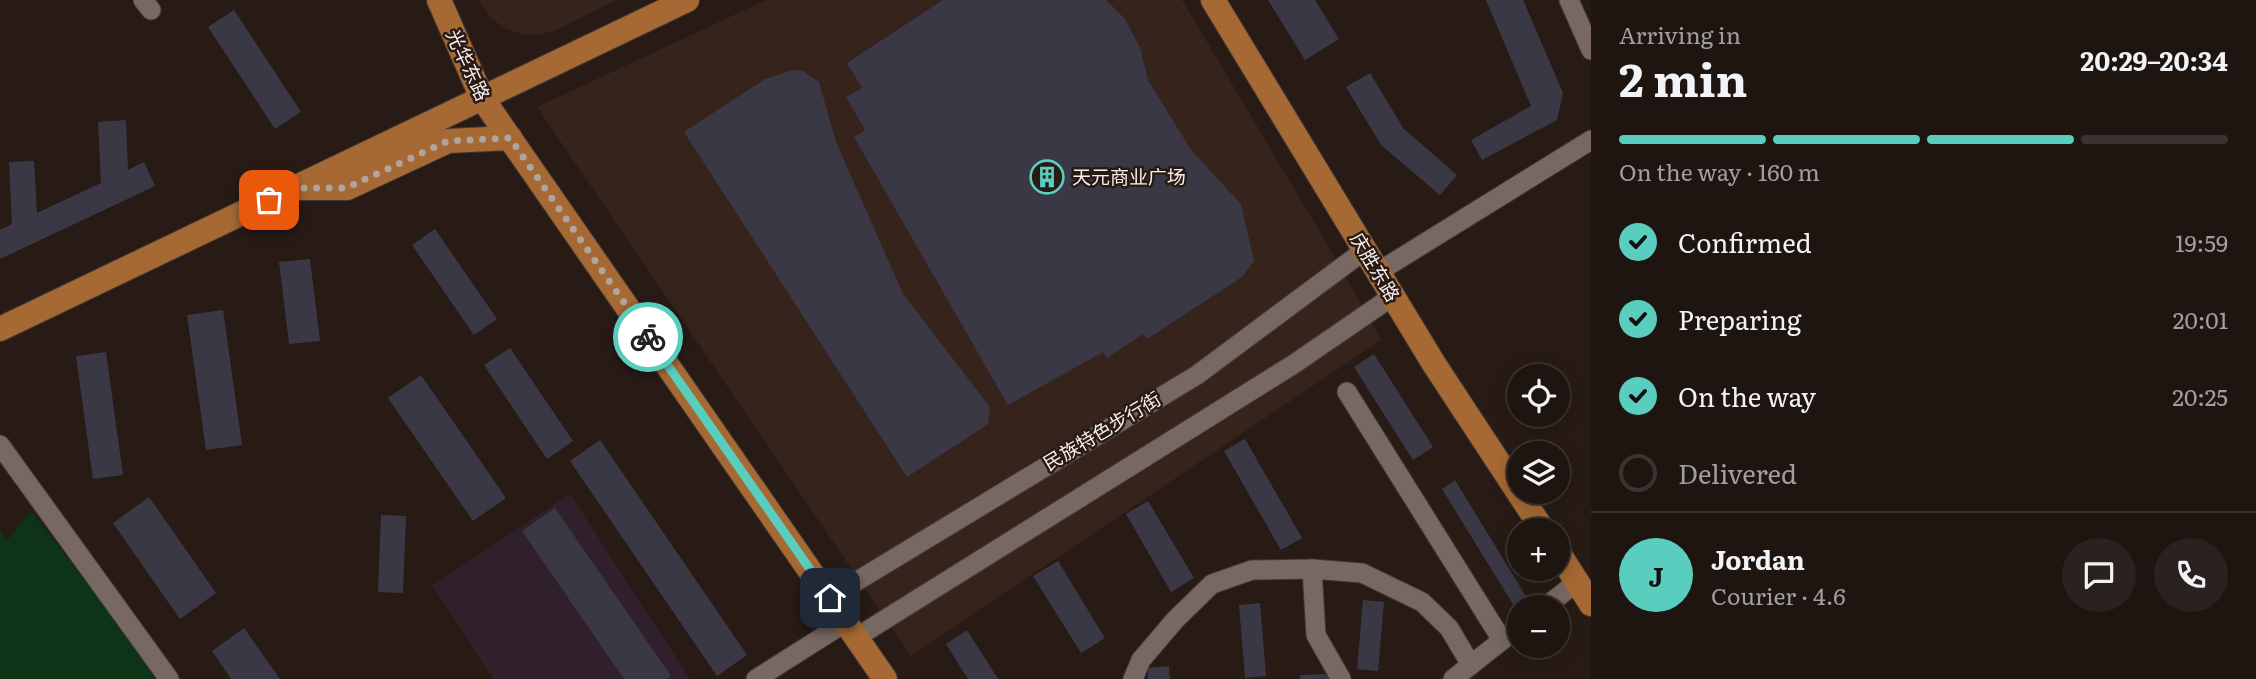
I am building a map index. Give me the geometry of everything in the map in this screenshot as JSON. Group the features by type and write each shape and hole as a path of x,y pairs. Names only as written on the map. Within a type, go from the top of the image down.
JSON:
{"main road":[{"name":"光华东路","path":"439,0 482,98 885,679"},
{"path":"0,329 687,0"},
{"name":"庆胜东路","path":"1213,0 1434,364 1535,518"},
{"path":"293,188 346,188 448,141 510,138"},
{"path":"1570,571 1591,604"}],"street":[{"path":"1569,0 1591,50"},
{"path":"1378,272 1591,140"},
{"name":"民族特色步行街","path":"830,598 1197,375 1365,250"},
{"path":"756,679 851,629 1294,364 1393,296"},
{"path":"1347,391 1502,640"},
{"path":"0,445 169,679"},
{"path":"1133,679 1141,660 1175,620 1212,584 1252,570 1312,569 1362,573 1422,602 1449,628 1471,665"},
{"path":"1312,569 1316,635 1341,679"},
{"path":"1560,595 1577,582"},
{"path":"1453,679 1507,636"}],"shaded area":[{"path":"478,0 616,0 556,30 539,35 521,34 504,28 490,17"},
{"path":"766,0 1182,0 1381,340 911,656 537,107"},
{"path":"570,494 690,679 493,679 432,585"}],"green space":[{"path":"31,511 161,679 0,679 0,528 7,541"}],"building":[{"name":"天元商业广场","path":"943,0 1106,0 1125,19 1140,48 1148,80 1191,150 1241,204 1254,261 1242,277 1147,339 1143,334 1107,358 1103,352 1008,405 854,137 865,130 846,97 862,88 847,63"},
{"path":"1268,0 1315,0 1339,39 1305,60"},
{"path":"1486,0 1523,0 1563,93 1557,120 1482,160 1471,140 1531,106"},
{"path":"234,10 301,112 275,129 208,27"},
{"path":"793,70 803,71 819,82 836,142 903,294 990,407 988,424 907,477 684,132 765,79"},
{"path":"1370,73 1403,128 1457,175 1440,195 1381,145 1346,87"},
{"path":"126,120 128,170 144,162 155,186 0,259 0,230 12,224 9,162 34,161 37,213 101,183 98,122"},
{"path":"435,229 497,319 474,335 412,245"},
{"path":"310,259 320,341 289,344 279,262"},
{"path":"223,310 242,445 206,450 187,315"},
{"path":"510,348 573,441 547,459 484,365"},
{"path":"106,352 123,475 93,479 76,356"},
{"path":"1374,354 1433,447 1413,460 1354,367"},
{"path":"421,375 506,498 473,521 388,398"},
{"path":"1245,439 1302,538 1281,550 1224,451"},
{"path":"600,440 747,655 717,676 570,461"},
{"path":"1455,480 1507,565 1507,581 1517,581 1525,595 1507,595 1442,489"},
{"path":"149,497 216,593 180,619 113,523"},
{"path":"1148,501 1194,578 1171,592 1126,514"},
{"path":"555,508 671,676 667,679 624,679 522,531"},
{"path":"381,515 406,516 403,593 378,592"},
{"path":"1058,561 1105,638 1081,653 1033,576"},
{"path":"1363,600 1384,602 1378,671 1357,669"},
{"path":"1260,603 1266,676 1245,678 1239,605"},
{"path":"244,628 280,679 231,679 212,651"},
{"path":"967,630 998,679 968,679 946,644"},
{"path":"1169,666 1170,679 1148,679 1148,668"},
{"path":"1329,674 1329,679 1300,679 1300,675"}],"way so far":[{"path":"269,200 293,188 346,188 448,141 510,138 648,337"}],"place":[{"name":"天元商业广场","path":"1047,177"}],"route":[{"path":"648,337 830,598"}]}
